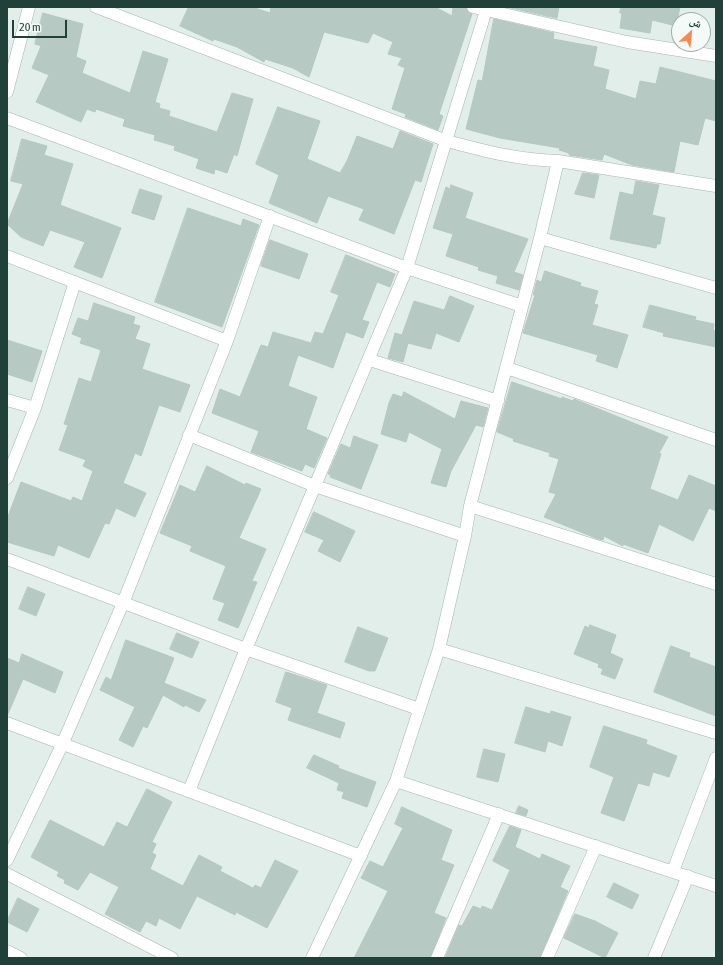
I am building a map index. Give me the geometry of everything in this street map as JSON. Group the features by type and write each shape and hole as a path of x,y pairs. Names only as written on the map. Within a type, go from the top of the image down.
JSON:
{"street":[{"path":"7,92 29,7"},
{"path":"96,7 447,141 502,156 531,160 558,161 716,186"},
{"path":"473,7 627,42 716,56"},
{"path":"189,791 246,649 370,360 407,268 447,141 486,9"},
{"path":"7,118 407,268 522,306"},
{"path":"312,958 396,781 439,649 465,536 470,506 507,368 558,161"},
{"path":"7,860 62,745 123,603 227,341 270,216"},
{"path":"540,238 715,285"},
{"path":"7,256 227,341"},
{"path":"7,478 35,408 75,282"},
{"path":"370,360 498,401"},
{"path":"507,368 716,440"},
{"path":"7,400 35,408"},
{"path":"189,435 315,486 465,536"},
{"path":"470,506 716,584"},
{"path":"7,559 246,649 419,709"},
{"path":"439,649 716,733"},
{"path":"7,723 62,745 361,856"},
{"path":"673,871 716,758"},
{"path":"396,781 716,886"},
{"path":"437,958 499,814"},
{"path":"547,958 596,846"},
{"path":"7,874 172,958"},
{"path":"654,958 688,876"},
{"path":"7,951 21,958"}],"building":[{"path":"189,7 252,7 270,13 271,7 435,7 452,16 453,7 466,7 468,12 472,14 439,114 443,116 438,130 405,117 406,114 392,109 405,68 398,65 402,58 388,54 393,42 373,33 368,43 324,32 309,77 293,68 265,59 264,62 237,47 214,39 213,41 180,26"},
{"path":"507,7 559,7 557,18"},
{"path":"621,7 680,7 679,12 671,12 671,25 652,20 650,33 620,28 622,13 620,13"},
{"path":"43,13 83,24 76,57 86,61 82,73 130,93 143,51 168,59 155,102 160,104 159,108 170,111 169,116 217,132 232,93 253,99 237,156 234,154 227,173 215,169 214,174 196,168 199,159 174,150 175,146 154,140 155,135 123,126 125,119 96,109 95,112 87,109 81,122 36,102 49,75 32,68 41,46 35,44"},
{"path":"494,19 554,33 553,39 597,47 593,66 609,70 605,89 636,99 640,81 656,84 660,67 716,81 716,121 705,118 698,145 680,141 674,172 632,165 604,154 602,160 569,155 569,153 559,150 560,148 500,138 466,129 478,80 482,81"},
{"path":"278,107 320,121 307,159 340,173 347,161 357,136 393,149 400,131 433,144 421,182 415,180 394,234 359,220 364,209 328,196 317,223 269,203 279,175 256,164"},
{"path":"22,139 47,146 44,155 73,164 60,205 121,228 102,278 74,267 85,242 50,230 43,246 21,237 7,224 23,184 11,181"},
{"path":"583,173 599,175 594,198 575,194"},
{"path":"636,181 659,185 652,215 665,218 660,244 657,244 656,248 610,239 620,192 633,195"},
{"path":"451,185 473,193 465,218 528,239 514,272 523,275 519,290 496,283 498,276 478,270 479,267 446,256 453,234 433,228 446,187 450,189"},
{"path":"140,189 162,196 154,220 132,213"},
{"path":"188,208 241,226 243,219 259,225 222,327 155,302"},
{"path":"270,240 308,254 299,279 261,266"},
{"path":"346,255 395,274 390,287 377,282 362,320 369,322 363,338 346,332 333,368 298,355 288,386 317,397 306,429 327,438 314,468 305,464 302,471 251,452 259,431 212,413 220,389 240,397 261,345 268,347 273,332 311,343 315,332 323,334 339,295 331,292"},
{"path":"545,271 581,283 580,286 598,291 594,304 598,305 592,325 628,335 617,368 596,361 598,355 523,333 535,295 533,295 537,280 541,282"},
{"path":"450,296 474,306 459,342 436,333 431,349 408,343 403,362 388,358 395,333 402,335 414,301 444,310"},
{"path":"94,303 135,317 133,324 140,326 135,339 150,344 142,369 190,385 180,412 159,405 141,456 135,453 123,483 146,493 135,517 116,508 109,524 105,523 89,558 58,545 54,556 7,542 7,519 21,482 71,501 73,497 82,501 93,471 83,466 86,460 59,450 68,425 64,424 79,378 91,382 101,350 80,343 82,338 72,334 78,318 88,321"},
{"path":"650,305 696,317 695,320 714,324 713,330 716,331 716,347 663,336 664,333 643,327"},
{"path":"7,340 42,351 32,382 7,374"},
{"path":"512,382 562,399 562,397 573,401 574,399 668,437 659,453 661,454 650,489 678,500 689,475 716,486 716,511 709,508 693,541 659,524 648,553 623,544 623,546 604,536 603,540 598,539 544,517 556,494 549,492 559,459 549,456 550,453 513,441 514,439 497,432"},
{"path":"404,392 455,419 461,401 488,408 483,427 476,425 451,471 446,487 431,483 442,449 409,432 406,442 381,434 389,403 393,394 402,397"},
{"path":"354,436 378,445 361,489 330,477 331,475 328,474 341,444 350,448"},
{"path":"207,466 245,485 246,483 261,489 239,538 266,549 252,581 257,582 238,628 218,620 225,603 213,599 226,566 190,551 192,546 160,533 180,485 195,492"},
{"path":"314,512 355,531 340,562 318,551 324,540 305,532"},
{"path":"28,587 45,594 36,616 19,609"},
{"path":"590,625 616,635 610,653 623,659 615,679 601,674 603,669 598,667 599,664 574,654 585,626 589,628"},
{"path":"358,627 388,638 375,671 369,671 345,662"},
{"path":"177,633 199,642 192,658 170,649"},
{"path":"126,640 174,658 164,683 206,700 199,712 185,705 184,707 163,695 147,728 143,726 133,747 119,740 135,707 100,690 106,677 111,680"},
{"path":"671,646 690,653 689,657 716,667 716,716 654,692"},
{"path":"22,654 63,672 55,693 23,679 7,716 7,658 19,663"},
{"path":"286,672 327,685 317,713 345,723 340,738 288,720 292,708 276,702"},
{"path":"526,707 550,714 551,711 571,717 562,746 548,741 545,752 515,743"},
{"path":"604,726 647,740 646,744 677,756 669,777 653,772 649,786 638,783 624,821 601,813 614,777 590,767"},
{"path":"484,749 505,754 498,782 477,777"},
{"path":"314,755 339,766 338,768 376,782 367,807 342,798 344,792 337,790 339,783 307,768"},
{"path":"147,789 172,802 152,842 156,844 152,853 156,855 150,869 183,886 199,855 222,867 220,871 253,888 255,885 261,888 275,860 298,871 267,928 236,912 235,915 197,896 180,929 159,918 156,926 146,921 140,932 105,914 119,887 90,872 78,890 64,883 65,880 57,876 59,872 31,857 50,820 104,847 117,822 127,827"},
{"path":"519,806 528,810 526,816 516,813"},
{"path":"402,807 452,830 441,860 454,865 434,913 446,918 430,958 354,958 388,891 361,878 370,861 383,867 403,828 395,824"},
{"path":"510,826 521,830 515,847 540,859 542,854 570,866 560,887 568,891 540,958 445,958 459,925 462,926 473,906 481,909 482,906 492,910 510,870 493,861"},
{"path":"614,883 639,895 632,909 607,897"},
{"path":"18,898 39,909 27,932 7,922"},
{"path":"575,914 595,921 618,933 605,958 564,938"}]}
